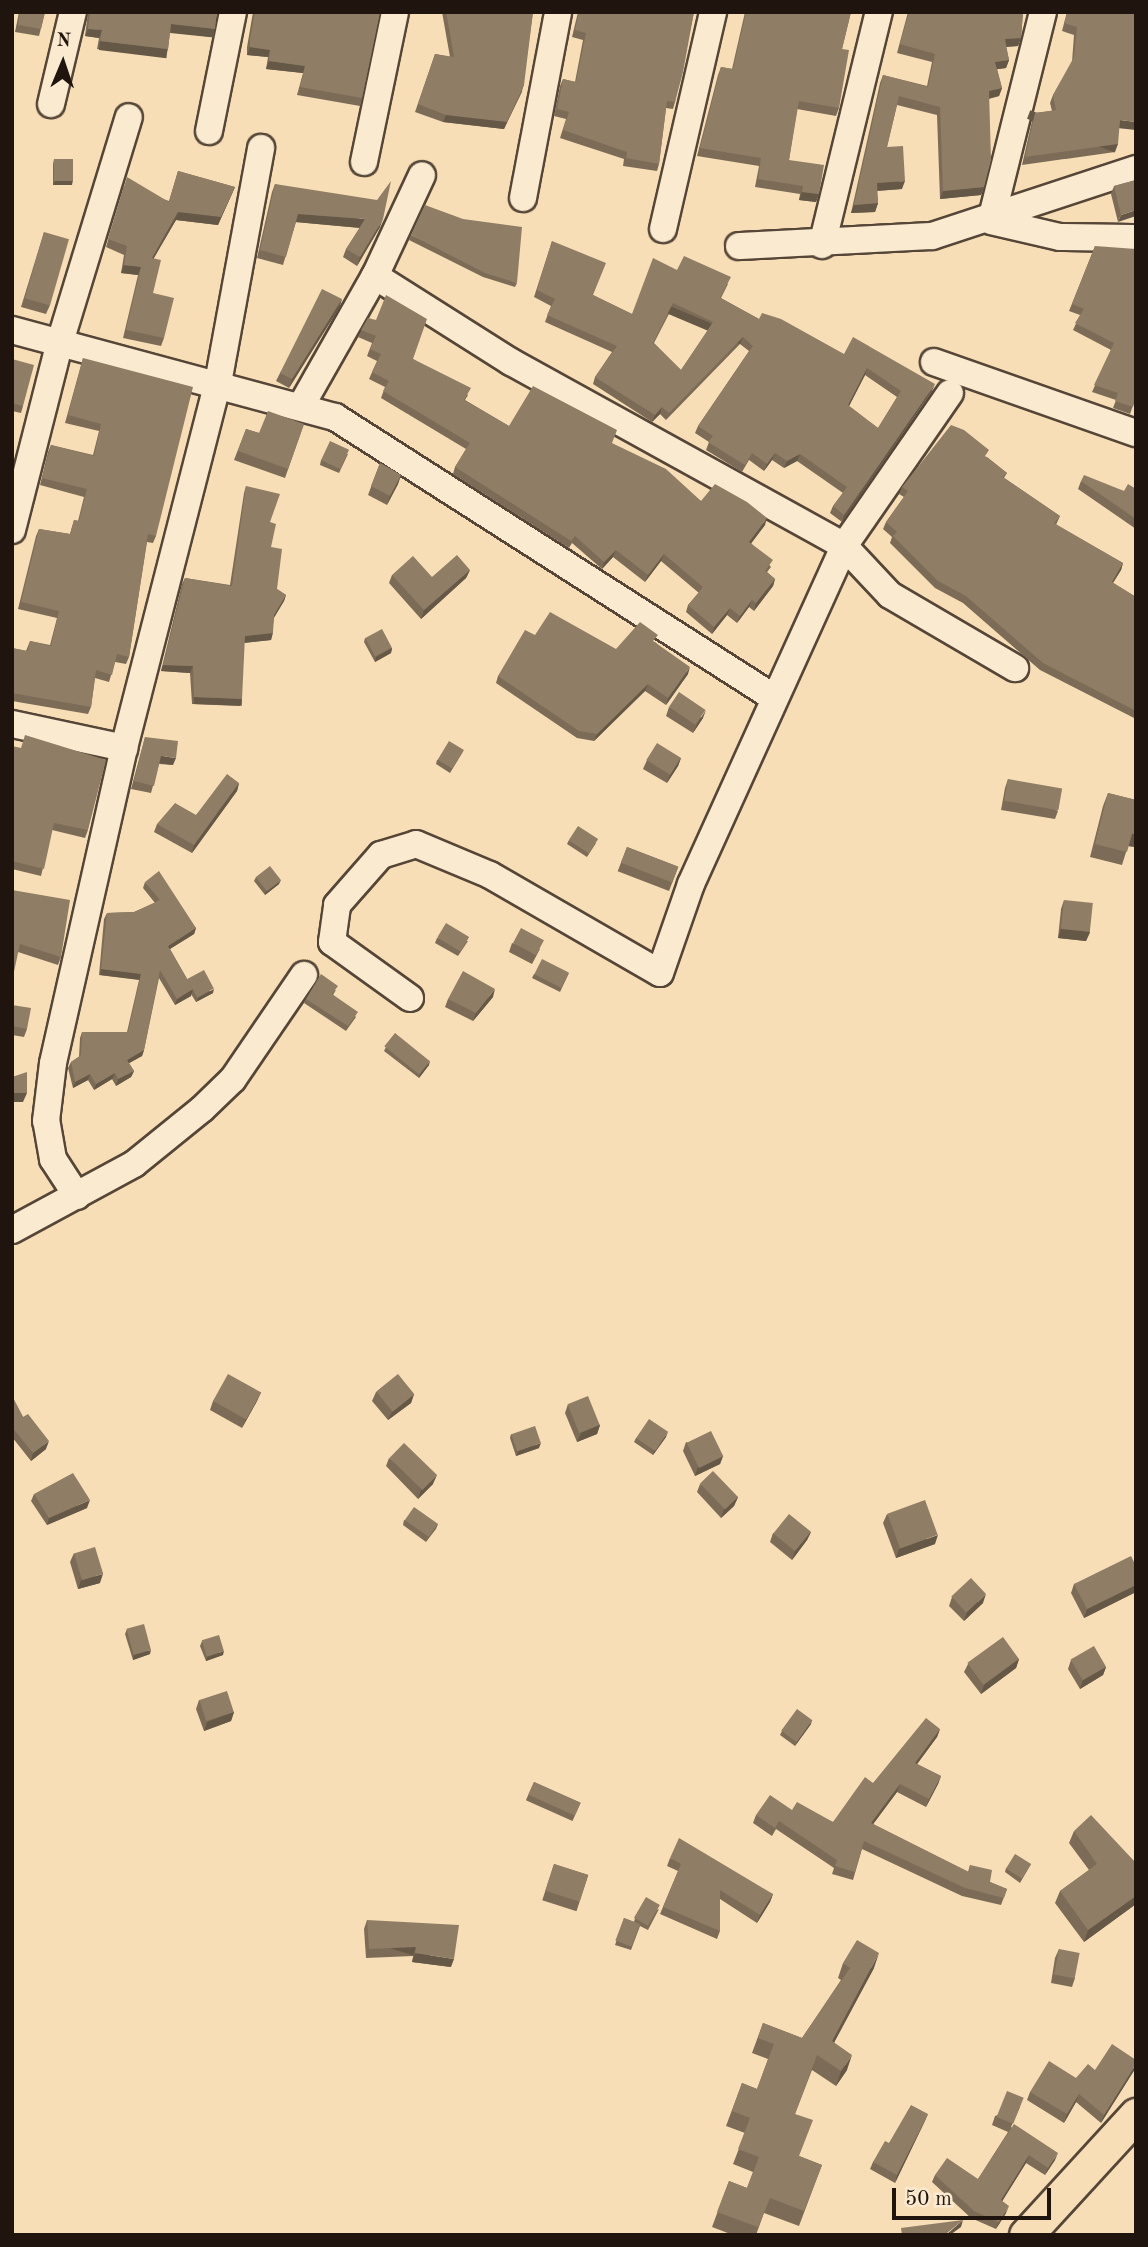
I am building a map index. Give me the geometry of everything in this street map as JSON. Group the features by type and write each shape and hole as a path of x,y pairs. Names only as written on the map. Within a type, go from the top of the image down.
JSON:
{"main road":[{"path":"1026,2235 1136,2115"}],"street":[{"path":"51,104 73,12"},
{"path":"209,131 233,12"},
{"path":"364,162 395,12"},
{"path":"523,198 558,12"},
{"path":"663,229 713,12"},
{"path":"822,246 879,12"},
{"path":"991,221 1043,12"},
{"path":"12,530 60,342 129,117"},
{"path":"77,1196 53,1159 46,1121 53,1063 124,748 218,383 261,148"},
{"path":"738,246 822,246 932,236 991,221 1136,169"},
{"path":"301,406 375,276 422,175"},
{"path":"991,221 1060,237 1136,238"},
{"path":"375,276 511,362 844,546 890,595 1015,668"},
{"path":"12,330 218,383 335,417 403,456 773,697"},
{"path":"934,362 1136,433"},
{"path":"410,998 332,942 337,905 381,855 416,844 490,875 660,973 773,697 844,546 950,393"},
{"path":"12,723 124,748"},
{"path":"12,1230 134,1164 209,1102 233,1079 303,975"}],"building":[{"path":"20,12 45,12 41,29 18,25"},
{"path":"90,12 217,12 215,29 171,24 168,49 100,41 102,30 88,29"},
{"path":"255,12 380,12 362,98 300,87 305,66 269,61 270,50 250,47"},
{"path":"446,12 533,12 524,85 507,122 446,115 418,104 435,54 454,57"},
{"path":"579,12 694,12 675,102 667,101 659,164 626,158 627,152 563,130 569,112 557,109 563,79 576,82 586,33 575,30"},
{"path":"746,12 851,12 842,49 849,50 839,108 799,101 789,160 824,165 819,194 802,192 803,186 758,179 761,158 700,148 721,67 733,69"},
{"path":"909,12 1023,12 1021,38 1005,39 1009,60 995,62 1002,88 989,91 991,160 984,187 943,191 940,107 899,96 887,147 903,146 905,181 877,183 878,203 854,205 883,75 928,87 935,54 900,44"},
{"path":"1068,12 1136,12 1136,122 1120,120 1118,144 1025,157 1035,113 1056,110 1053,95 1074,57 1077,27 1064,23"},
{"path":"54,159 73,159 73,181 54,181"},
{"path":"178,171 235,187 221,217 178,212 152,258 161,260 153,293 174,298 164,338 126,330 141,267 124,265 127,246 108,239 127,177 169,202"},
{"path":"1136,180 1136,210 1121,215 1114,186"},
{"path":"391,181 383,219 360,257 346,249 365,219 298,214 286,257 260,250 275,184 377,200"},
{"path":"425,205 463,219 522,227 517,283 485,273 411,235"},
{"path":"44,232 69,239 50,305 25,298"},
{"path":"552,241 606,263 593,295 632,314 653,258 677,270 684,256 731,277 720,298 759,319 762,313 781,319 844,354 853,337 935,384 844,515 833,506 847,487 800,454 787,461 775,453 767,464 752,453 745,465 708,442 713,436 698,426 753,346 743,337 669,413 662,407 655,415 595,377 617,346 547,315 555,299 537,290","holes":["673,303 713,322 681,370 653,343","867,368 901,391 878,428 848,405"]},
{"path":"1095,246 1136,249 1136,397 1133,407 1115,401 1118,393 1094,385 1114,343 1075,323 1084,309 1072,304"},
{"path":"322,289 342,299 292,379 280,373"},
{"path":"386,295 427,319 413,359 471,388 464,400 509,426 533,386 617,430 612,443 666,469 701,501 715,484 747,502 767,518 749,542 773,560 765,571 775,579 756,603 752,600 740,616 730,608 714,627 688,605 703,587 664,554 648,575 616,550 604,562 575,536 571,541 455,467 470,443 383,391 389,381 372,372 381,354 370,349 376,336 361,330 368,318 376,320"},
{"path":"83,358 193,387 156,536 148,534 129,657 117,654 112,675 96,670 91,707 12,693 12,648 28,651 30,641 51,646 59,611 21,602 39,529 70,534 74,520 79,521 87,489 42,478 51,445 94,456 101,424 68,415"},
{"path":"12,359 34,365 23,406 12,403"},
{"path":"268,411 304,424 288,469 238,451 246,429 259,433"},
{"path":"951,425 964,430 989,450 985,456 1007,473 1003,477 1060,516 1054,523 1123,563 1112,582 1136,597 1136,711 1043,663 966,596 938,581 893,536 897,532 886,522 908,491 902,487"},
{"path":"330,441 349,450 340,469 321,460"},
{"path":"380,463 401,475 390,496 371,486"},
{"path":"1084,475 1124,491 1128,484 1136,489 1136,519 1081,481"},
{"path":"246,486 280,494 270,522 276,524 271,547 282,549 277,589 286,595 274,615 273,633 245,636 242,699 194,697 193,666 163,665 185,578 232,586"},
{"path":"457,555 470,570 424,610 392,575 413,556 432,577"},
{"path":"550,612 616,649 640,622 658,635 653,641 690,667 668,698 648,684 597,734 579,731 498,676 525,630 535,635"},
{"path":"382,629 392,648 375,656 365,638"},
{"path":"679,692 706,710 695,725 669,707"},
{"path":"25,735 106,760 88,830 54,823 44,869 12,861 12,746 21,748"},
{"path":"145,737 178,741 176,758 161,756 154,786 134,781"},
{"path":"449,741 464,750 452,769 438,760"},
{"path":"657,743 681,758 670,775 646,760"},
{"path":"227,774 239,783 194,845 157,824 175,803 196,815"},
{"path":"1008,779 1062,789 1058,810 1004,801"},
{"path":"1108,793 1136,800 1136,834 1132,834 1127,852 1095,844"},
{"path":"578,826 598,839 589,853 569,840"},
{"path":"627,847 678,867 672,883 621,863"},
{"path":"270,866 281,880 267,891 256,877"},
{"path":"159,871 196,928 168,946 193,989 177,999 160,970 144,1050 127,1060 134,1071 118,1079 115,1073 96,1084 90,1074 75,1082 71,1062 81,1055 82,1032 128,1032 141,974 101,969 107,913 134,912 160,900 145,882"},
{"path":"12,890 70,900 61,957 20,944 12,981"},
{"path":"1064,900 1093,903 1090,932 1061,929"},
{"path":"446,923 469,937 460,951 437,938"},
{"path":"521,928 544,940 536,955 513,943"},
{"path":"542,959 569,973 561,988 534,974"},
{"path":"204,970 214,989 197,997 187,979"},
{"path":"463,971 495,989 476,1013 448,999"},
{"path":"321,974 338,986 332,994 358,1012 348,1026 306,999"},
{"path":"12,1005 31,1008 27,1029 12,1026"},
{"path":"395,1033 430,1061 419,1075 384,1046"},
{"path":"27,1072 27,1093 12,1093 12,1077"},
{"path":"228,1374 261,1392 246,1420 213,1401"},
{"path":"398,1374 414,1394 393,1412 376,1392"},
{"path":"12,1396 23,1417 28,1414 49,1441 33,1453 12,1427"},
{"path":"588,1396 600,1425 579,1433 568,1404"},
{"path":"649,1419 668,1432 655,1451 636,1438"},
{"path":"535,1426 541,1443 517,1451 511,1434"},
{"path":"711,1431 723,1456 699,1468 687,1443"},
{"path":"404,1443 437,1475 423,1490 389,1458"},
{"path":"713,1471 738,1497 725,1509 700,1484"},
{"path":"73,1473 90,1500 49,1518 34,1494"},
{"path":"925,1500 938,1535 900,1548 887,1514"},
{"path":"414,1507 438,1524 429,1537 405,1520"},
{"path":"789,1514 811,1532 795,1551 773,1533"},
{"path":"95,1547 103,1574 82,1580 74,1553"},
{"path":"1131,1556 1136,1566 1136,1585 1087,1609 1074,1584"},
{"path":"971,1578 986,1594 966,1613 951,1596"},
{"path":"144,1624 151,1650 134,1655 127,1629"},
{"path":"219,1635 224,1651 207,1657 202,1640"},
{"path":"1003,1637 1019,1659 983,1685 967,1663"},
{"path":"1094,1646 1106,1667 1083,1680 1071,1660"},
{"path":"227,1691 234,1712 206,1721 199,1700"},
{"path":"797,1709 812,1720 797,1742 781,1731"},
{"path":"926,1718 940,1729 915,1763 941,1776 929,1799 900,1784 871,1823 969,1872 970,1865 992,1870 990,1882 1007,1889 1004,1898 965,1888 864,1841 855,1872 835,1866 837,1860 779,1821 775,1828 756,1815 770,1795 792,1810 797,1802 833,1822 865,1777 873,1783"},
{"path":"534,1782 581,1803 575,1816 528,1795"},
{"path":"1091,1815 1136,1863 1136,1896 1088,1930 1060,1891 1097,1864 1074,1831"},
{"path":"679,1838 773,1894 760,1915 720,1890 720,1931 663,1907 681,1864 670,1858"},
{"path":"1015,1854 1031,1864 1022,1878 1006,1868"},
{"path":"554,1864 588,1875 580,1902 545,1891"},
{"path":"646,1897 660,1905 648,1926 634,1918"},
{"path":"624,1918 640,1924 631,1946 615,1940"},
{"path":"367,1920 459,1925 454,1959 415,1953 416,1947 369,1949"},
{"path":"857,1940 879,1953 832,2041 852,2055 841,2071 817,2055 795,2114 813,2120 799,2156 822,2165 804,2211 770,2198 758,2227 717,2212 729,2181 747,2188 759,2157 738,2149 750,2118 732,2111 742,2083 757,2089 774,2044 758,2038 763,2023 802,2038 850,1968 843,1963"},
{"path":"1059,1949 1080,1953 1075,1979 1054,1975"},
{"path":"1112,2044 1136,2060 1136,2064 1104,2115 1079,2094 1067,2114 1030,2092 1049,2061 1076,2078 1088,2064 1095,2070"},
{"path":"1007,2091 1024,2098 1013,2124 997,2117"},
{"path":"911,2105 928,2114 897,2175 873,2162 885,2141 889,2143"},
{"path":"1014,2124 1058,2153 1048,2168 1029,2155 1001,2200 1009,2206 999,2222 974,2211 935,2175 947,2158 978,2179"},
{"path":"963,2220 947,2233 948,2235 902,2235 901,2228"}]}
